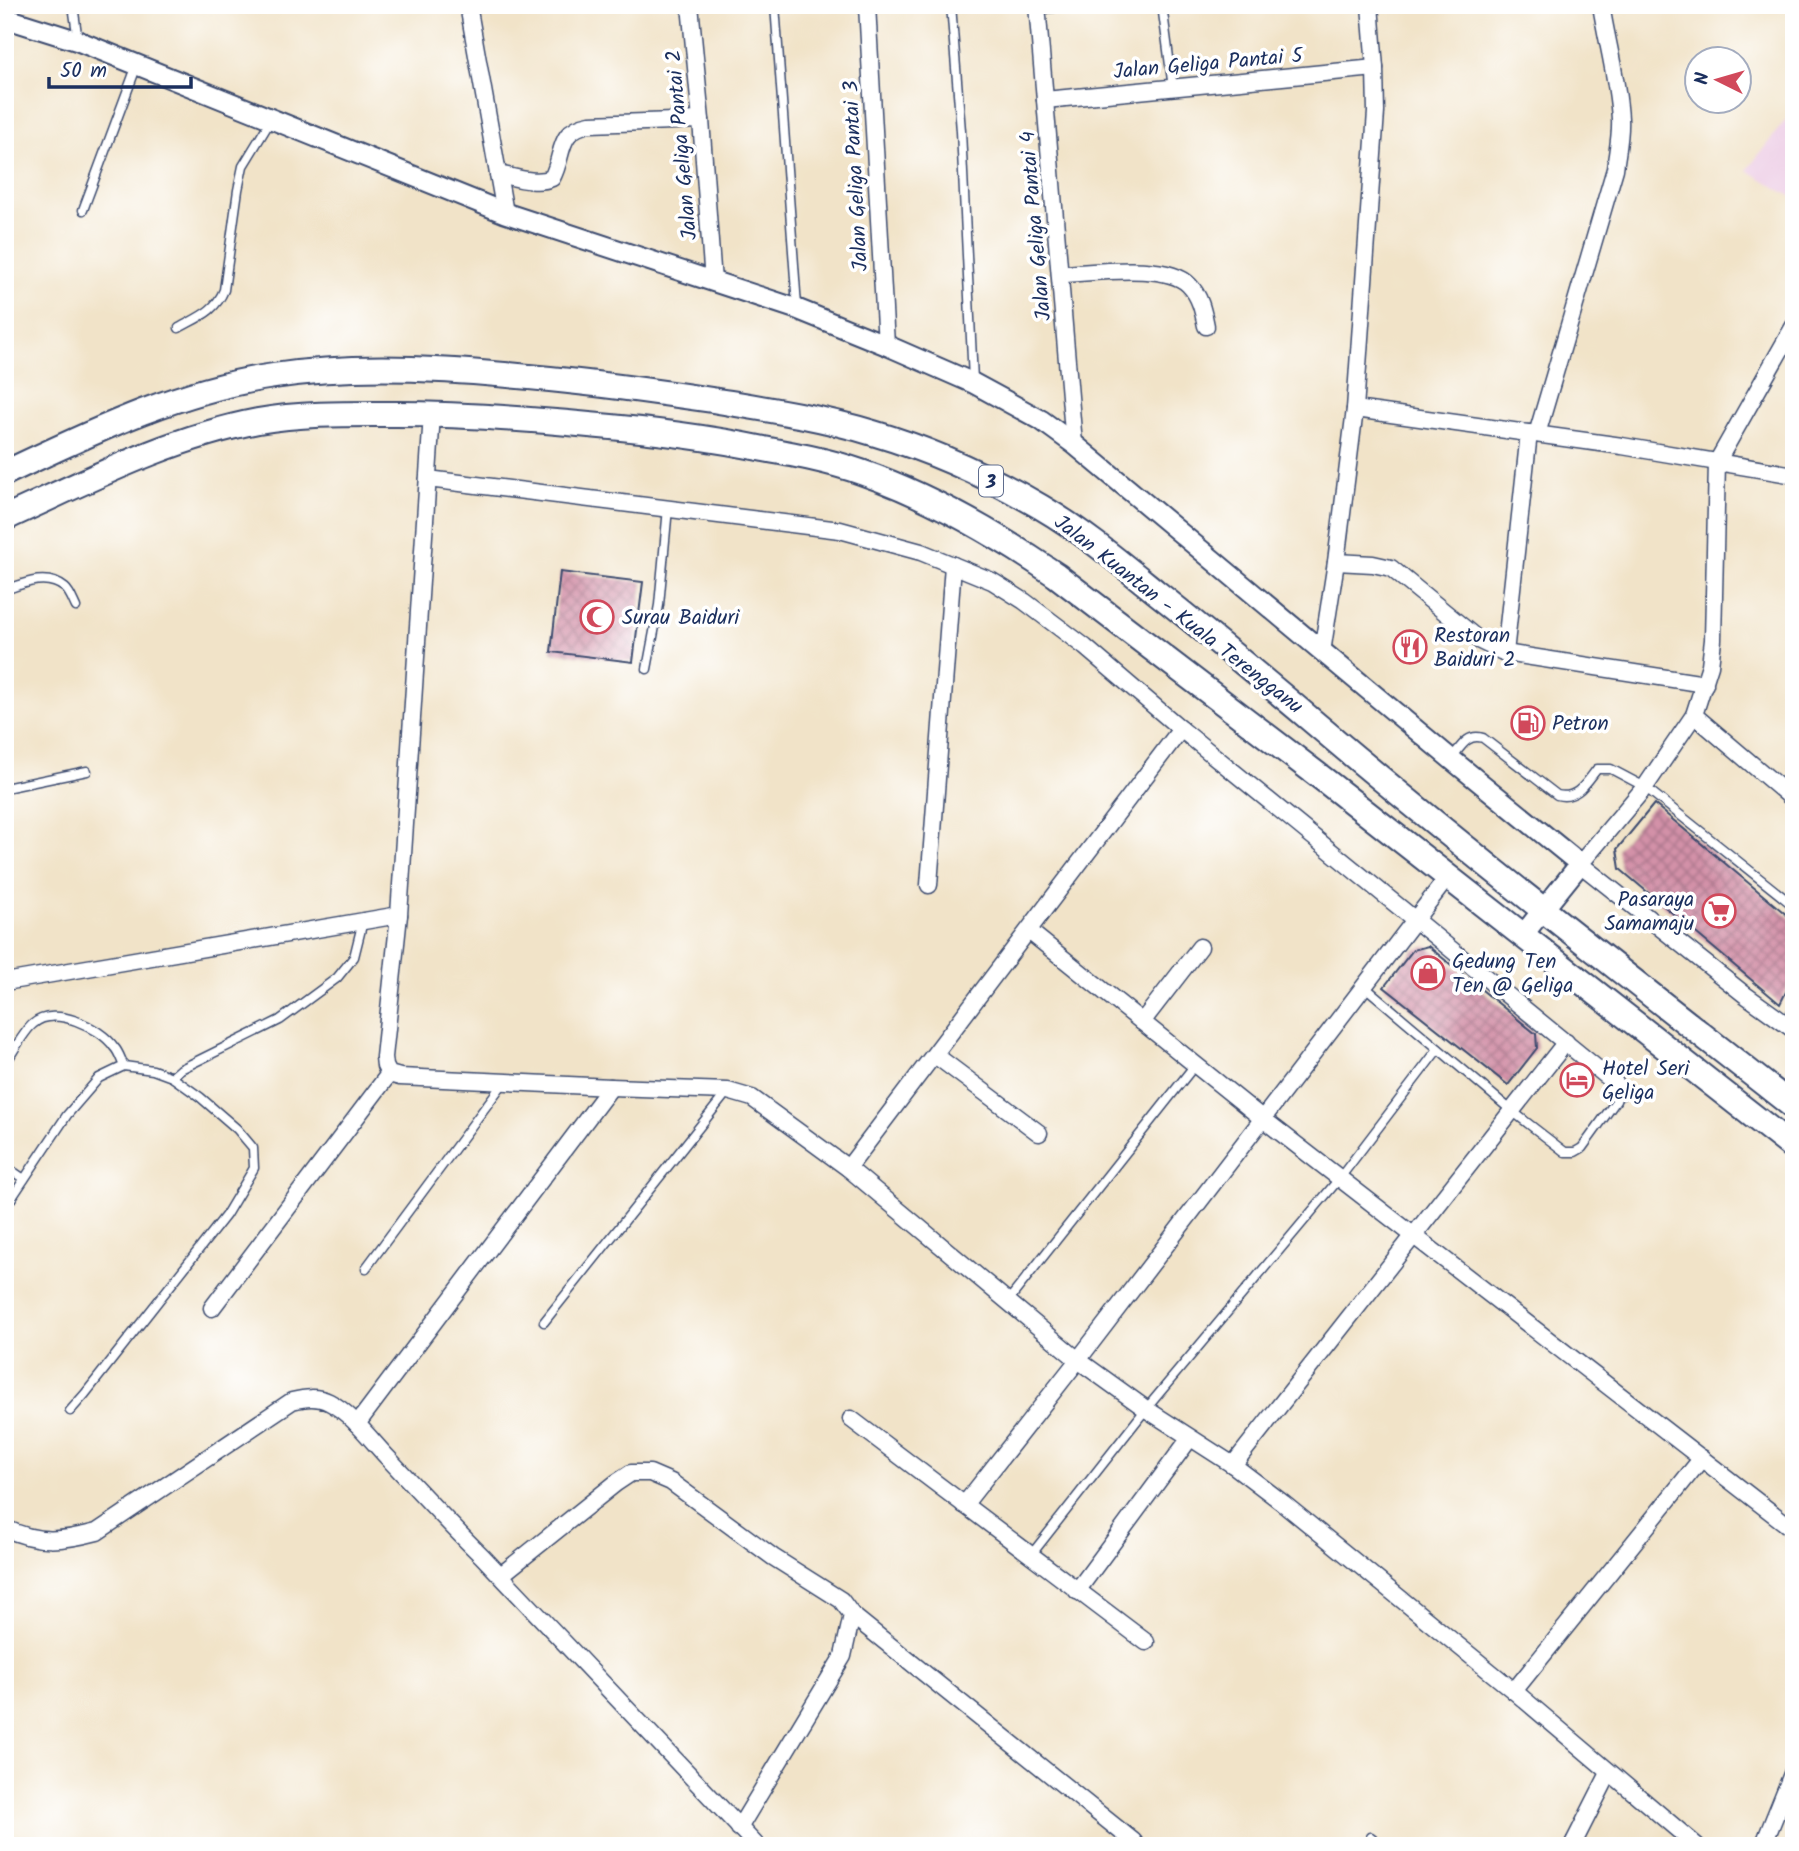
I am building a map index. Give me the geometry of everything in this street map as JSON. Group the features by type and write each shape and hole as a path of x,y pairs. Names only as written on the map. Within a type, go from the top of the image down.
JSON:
{"highway":[{"name":"Jalan Kuantan - Kuala Terengganu","path":"5,473 95,430 167,403 270,376 326,370 472,372 619,386 789,412 873,433 950,461 1006,488 1091,539 1376,774 1794,1107"},
{"name":"Jalan Kuantan - Kuala Terengganu","path":"5,518 169,446 219,430 296,416 432,414 519,418 724,441 832,462 894,484 976,525 1056,575 1327,782 1794,1148"}],"street":[{"path":"468,5 505,213"},
{"name":"Jalan Geliga Pantai 2","path":"690,5 712,282"},
{"name":"Jalan Geliga Pantai 3","path":"867,5 886,345"},
{"path":"1322,652 1355,409 1375,125 1375,68 1370,5"},
{"path":"1505,653 1533,434 1615,169 1619,142 1620,120 1601,5"},
{"name":"Jalan Geliga Pantai 4","path":"1037,7 1074,444"},
{"path":"5,18 78,41 505,213 797,309 973,383 1041,420 1074,444 1580,864 1789,1027"},
{"name":"Jalan Geliga Pantai 5","path":"1045,100 1375,68"},
{"path":"498,174 537,182 552,178 565,138 572,129 579,126 701,120"},
{"path":"1060,274 1150,271 1179,278 1196,294 1202,306 1206,326"},
{"path":"1522,936 1645,787 1695,715 1710,665 1713,640 1717,462 1794,326"},
{"path":"1355,409 1794,475"},
{"path":"432,414 399,915 384,1057 389,1074 400,1077 728,1091 752,1098 848,1168 1078,1360 1146,1409 1233,1465 1283,1503 1514,1691 1697,1846"},
{"path":"428,479 840,530 921,552 992,581 1024,601 1085,647 1414,921 1566,1042 1615,1083 1619,1092"},
{"path":"1336,562 1385,565 1391,568 1480,641 1505,653 1705,684"},
{"path":"929,885 953,565"},
{"path":"1695,715 1794,800"},
{"path":"848,1168 1181,729"},
{"path":"964,1505 1447,878"},
{"path":"5,982 399,915"},
{"path":"1029,931 1263,1119 1794,1530"},
{"path":"1142,1022 1200,947"},
{"path":"1233,1465 1566,1042"},
{"path":"935,1055 1039,1133"},
{"path":"212,1308 389,1074"},
{"path":"357,1424 611,1087"},
{"path":"5,1528 22,1536 46,1541 97,1532 292,1401 320,1398 331,1403 357,1424 757,1846"},
{"path":"850,1419 1146,1642"},
{"path":"1077,1591 1190,1438"},
{"path":"1514,1691 1702,1458"},
{"path":"501,1576 616,1483 631,1473 650,1473 671,1482 773,1557 841,1601 852,1615 1137,1846"},
{"path":"739,1828 843,1656 852,1615"},
{"path":"1763,1846 1794,1769"},
{"path":"1572,1846 1609,1773"}],"lane":[{"path":"74,5 78,41"},
{"path":"775,5 797,309"},
{"path":"951,5 961,131 973,383"},
{"path":"1037,7 1089,5"},
{"path":"1162,5 1173,88"},
{"path":"83,210 137,65"},
{"path":"179,328 210,311 220,301 243,166 271,120"},
{"path":"647,669 659,605 668,508"},
{"path":"5,590 31,580 57,583 67,589 76,607"},
{"path":"1451,759 1469,738 1483,738 1557,795 1565,797 1578,792 1597,769 1611,769 1645,787 1794,905"},
{"path":"5,788 88,771"},
{"path":"172,1077 181,1069 280,1020 337,978 354,957 363,921"},
{"path":"1364,986 1565,1152 1582,1148 1616,1101 1619,1092"},
{"path":"1789,1027 1794,1008"},
{"path":"5,1065 32,1024 46,1016 61,1016 77,1020 103,1036 115,1047 124,1066"},
{"path":"1031,1555 1146,1409 1339,1178 1438,1049"},
{"path":"1008,1301 1195,1065"},
{"path":"5,1208 67,1115 99,1078 124,1066 153,1070 172,1077 200,1097 236,1129 253,1149 254,1168 226,1215 70,1411"},
{"path":"366,1268 504,1082"},
{"path":"544,1322 728,1091"},
{"path":"5,1166 24,1179"},
{"path":"1371,1837 1382,1846"}],"shaded area":[{"path":"1794,109 1794,198 1747,170"}],"building":[{"name":"Surau Baiduri","path":"560,572 643,582 633,662 551,652"},
{"path":"1654,804 1794,921 1794,976 1780,1004 1620,869 1617,849"},
{"path":"1428,946 1536,1034 1537,1048 1508,1085 1384,987 1413,950"}],"place":[{"name":"Surau Baiduri","path":"597,617"},
{"name":"Restoran Baiduri 2","path":"1410,647"},
{"name":"Petron","path":"1528,723"},
{"name":"Pasaraya Samamaju","path":"1719,911"},
{"name":"Gedung Ten Ten @ Geliga","path":"1428,973"},
{"name":"Hotel Seri Geliga","path":"1577,1080"}]}
